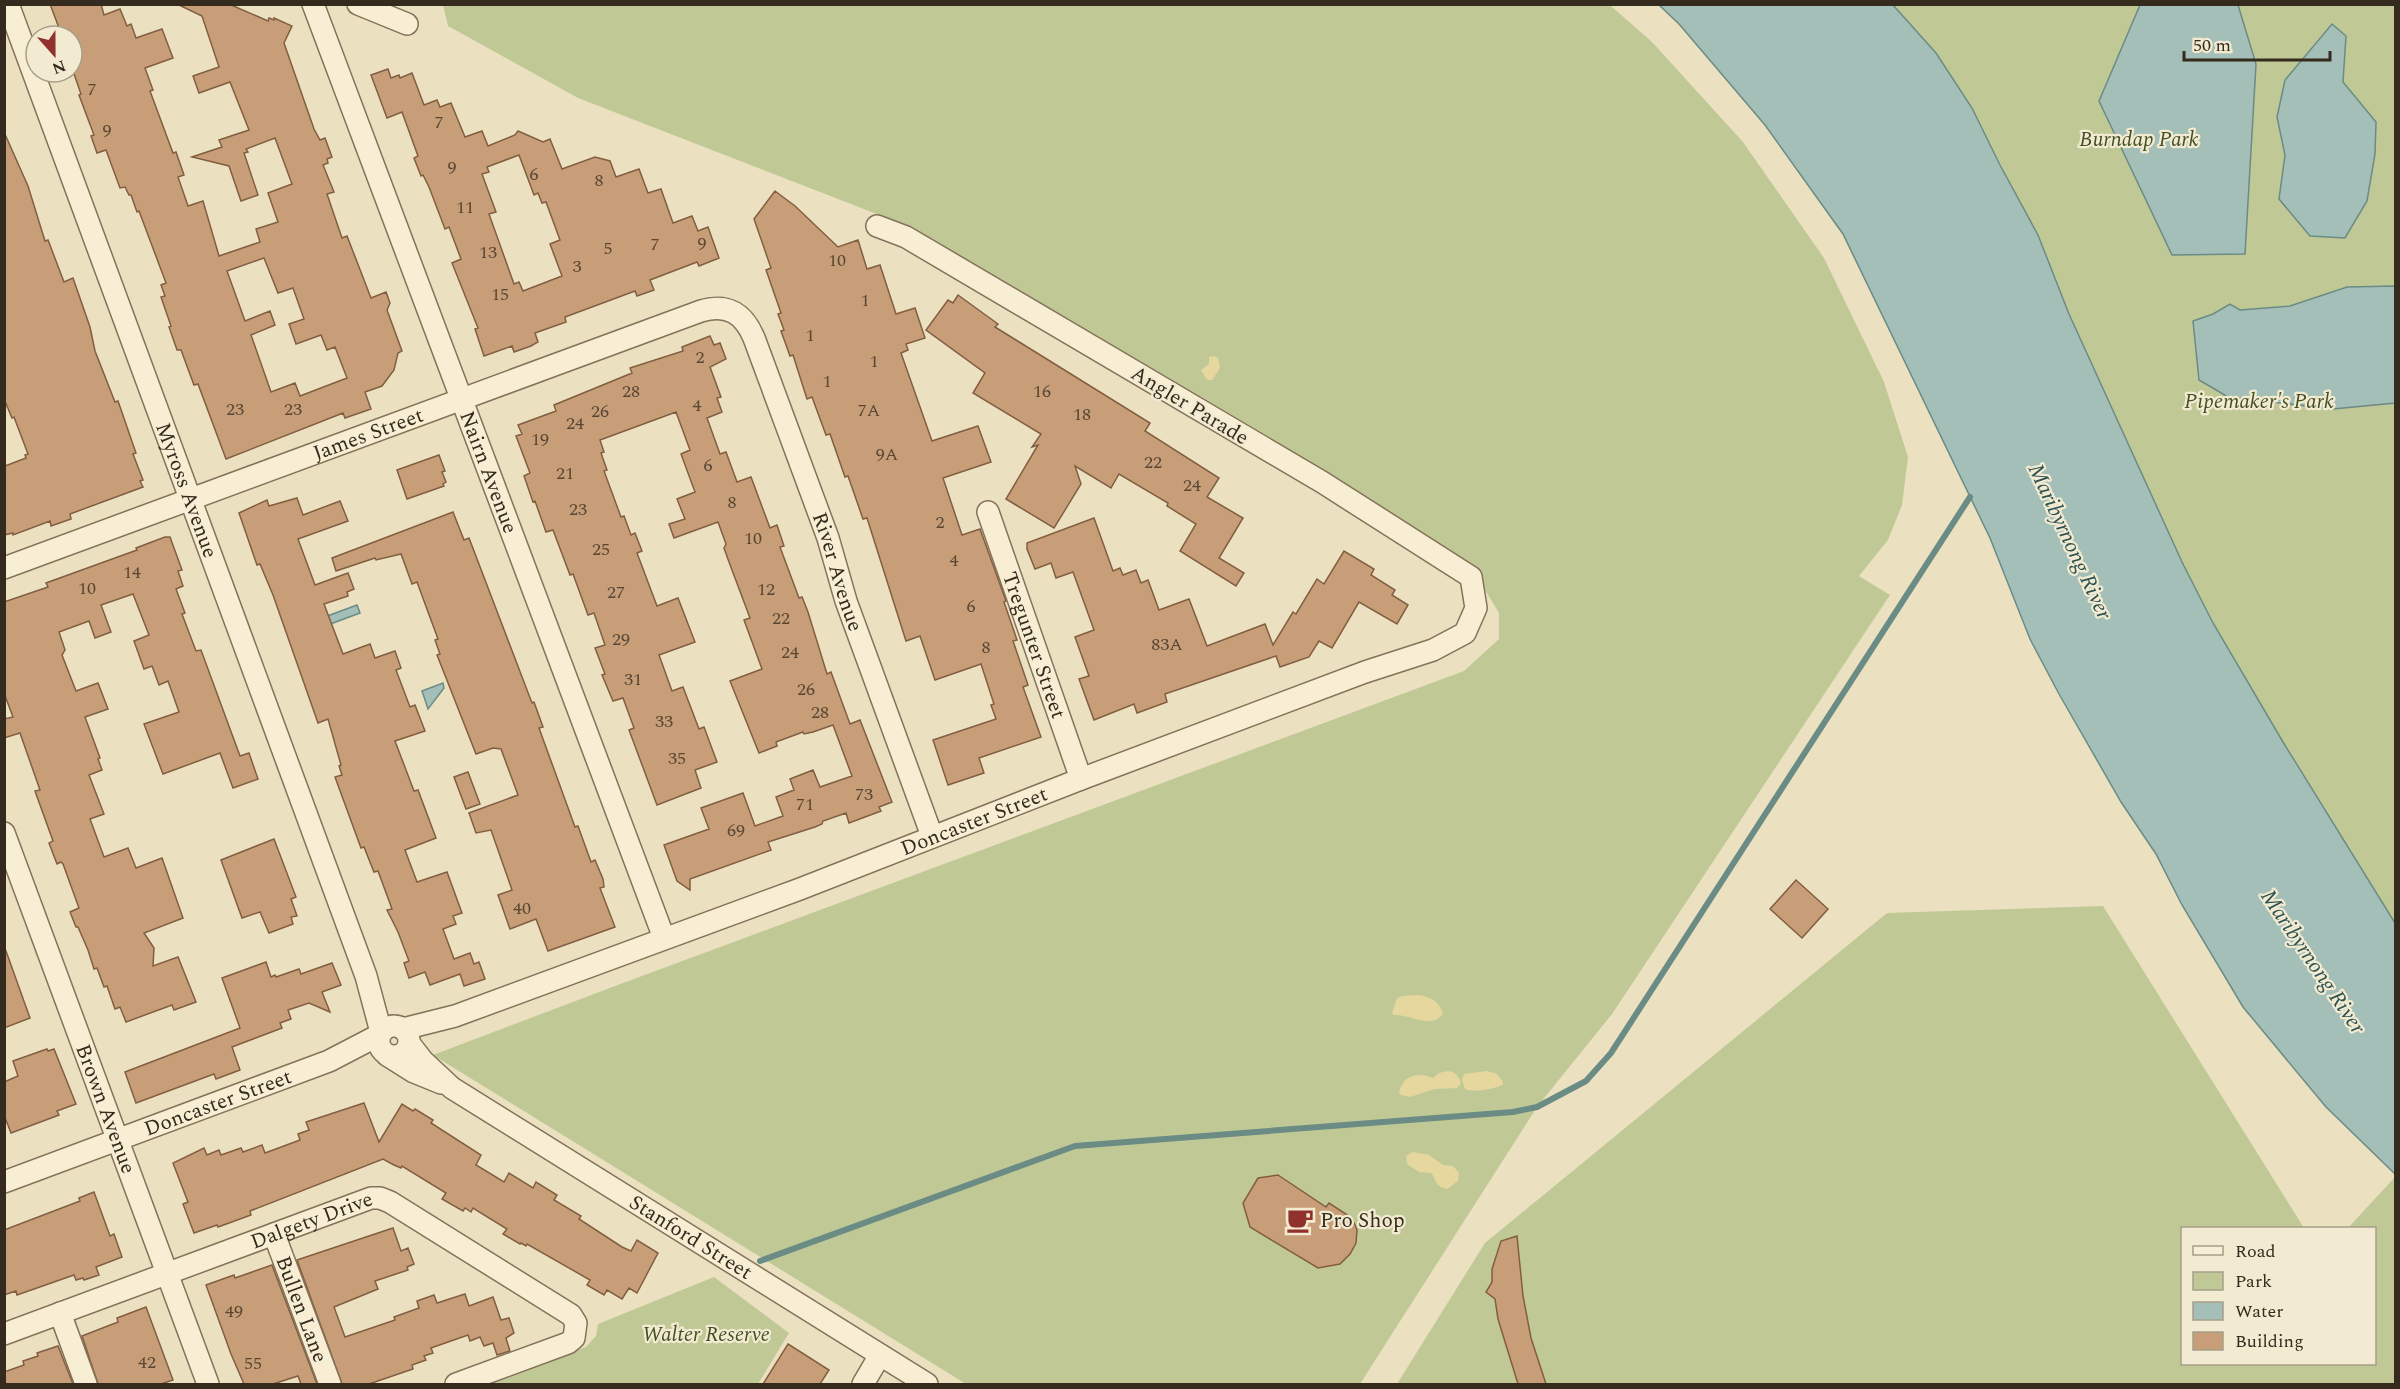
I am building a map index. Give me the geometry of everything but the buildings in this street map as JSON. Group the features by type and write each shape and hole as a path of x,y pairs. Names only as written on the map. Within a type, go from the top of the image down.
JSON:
{"street":[{"name":"Myross Avenue","path":"8,4 366,976 393,1039"},
{"name":"Nairn Avenue","path":"313,4 664,938"},
{"path":"358,4 407,24"},
{"name":"Angler Parade","path":"877,226 906,237 1312,476 1391,526 1470,577 1476,608"},
{"name":"James Street","path":"4,568 701,310 717,307 734,310"},
{"name":"River Avenue","path":"734,310 749,326 828,538 846,601 932,836"},
{"name":"Tregunter Street","path":"987,512 1081,779"},
{"name":"Doncaster Street","path":"4,1182 800,889 1081,779 1365,672 1432,650 1466,633 1476,608"},
{"name":"Brown Avenue","path":"4,833 208,1384"},
{"name":"Stanford Street","path":"393,1039 414,1072 453,1088 927,1384"},
{"name":"Dalgety Drive","path":"4,1334 371,1198 380,1198 571,1315 576,1323 577,1331 568,1343 456,1384"},
{"name":"Bullen Lane","path":"274,1234 330,1384"},
{"path":"60,1313 86,1384"},
{"path":"862,1384 880,1355"}],"green space":[{"path":"443,5 1610,5 1652,42 1743,142 1824,258 1884,382 1908,457 1902,505 1888,540 1859,576 1890,595 1612,1014 1537,1107 1360,1384 966,1384 433,1055 1464,671 1499,639 1499,613 1476,575 905,225 578,98 448,26"},
{"path":"1893,5 2395,5 2395,923 2283,742 2213,623 2182,562 2069,314 2038,235 1972,108 1936,53"},
{"path":"2103,906 2303,1227 2181,1227 2181,1365 2376,1365 2376,1227 2349,1227 2395,1177 2395,1384 1397,1384 1485,1243 1887,913"},
{"name":"Walter Reserve","path":"714,1277 789,1333 758,1384 487,1384 586,1347 596,1336 598,1324"}],"sand":[{"path":"1209,357 1218,358 1220,368 1212,380 1207,380 1201,370 1209,364"},
{"path":"1419,995 1428,997 1439,1006 1443,1014 1438,1019 1427,1021 1392,1013 1397,998"},
{"path":"1448,1071 1455,1073 1459,1078 1461,1083 1457,1088 1434,1089 1410,1097 1401,1095 1399,1092 1404,1081 1412,1076 1422,1075 1433,1078 1439,1073"},
{"path":"1487,1071 1497,1074 1503,1085 1479,1091 1465,1089 1462,1080 1464,1074"},
{"path":"1413,1152 1429,1155 1443,1165 1453,1166 1459,1173 1458,1181 1447,1189 1440,1187 1431,1173 1419,1172 1407,1164 1406,1156"}],"water":[{"name":"Maribyrnong River","path":"1659,5 1893,5 1936,53 1972,108 2038,235 2069,314 2182,562 2213,623 2283,742 2395,923 2395,1174 2326,1107 2243,1007 2182,905 2156,854 2121,802 2030,639 1990,538 1843,234 1765,125 1679,24"},
{"path":"2140,5 2238,5 2256,64 2245,254 2172,255 2099,101"},
{"path":"2332,24 2346,36 2343,82 2376,122 2375,154 2367,201 2345,238 2310,236 2279,199 2285,155 2277,117 2285,80"},
{"path":"2395,286 2395,403 2333,409 2228,397 2199,380 2193,321 2213,314 2230,304 2240,310 2290,306 2347,287"},
{"path":"357,605 360,613 290,639 287,631"},
{"path":"443,683 444,688 428,709 422,691"}],"waterway":[{"path":"760,1261 1075,1146 1513,1112 1537,1107 1586,1081 1611,1053 1970,497"}],"place":[{"name":"Pro Shop","path":"1300,1220"}],"park label":[{"name":"Burndap Park","path":"2139,139"},
{"name":"Pipemaker's Park","path":"2259,401"}]}
